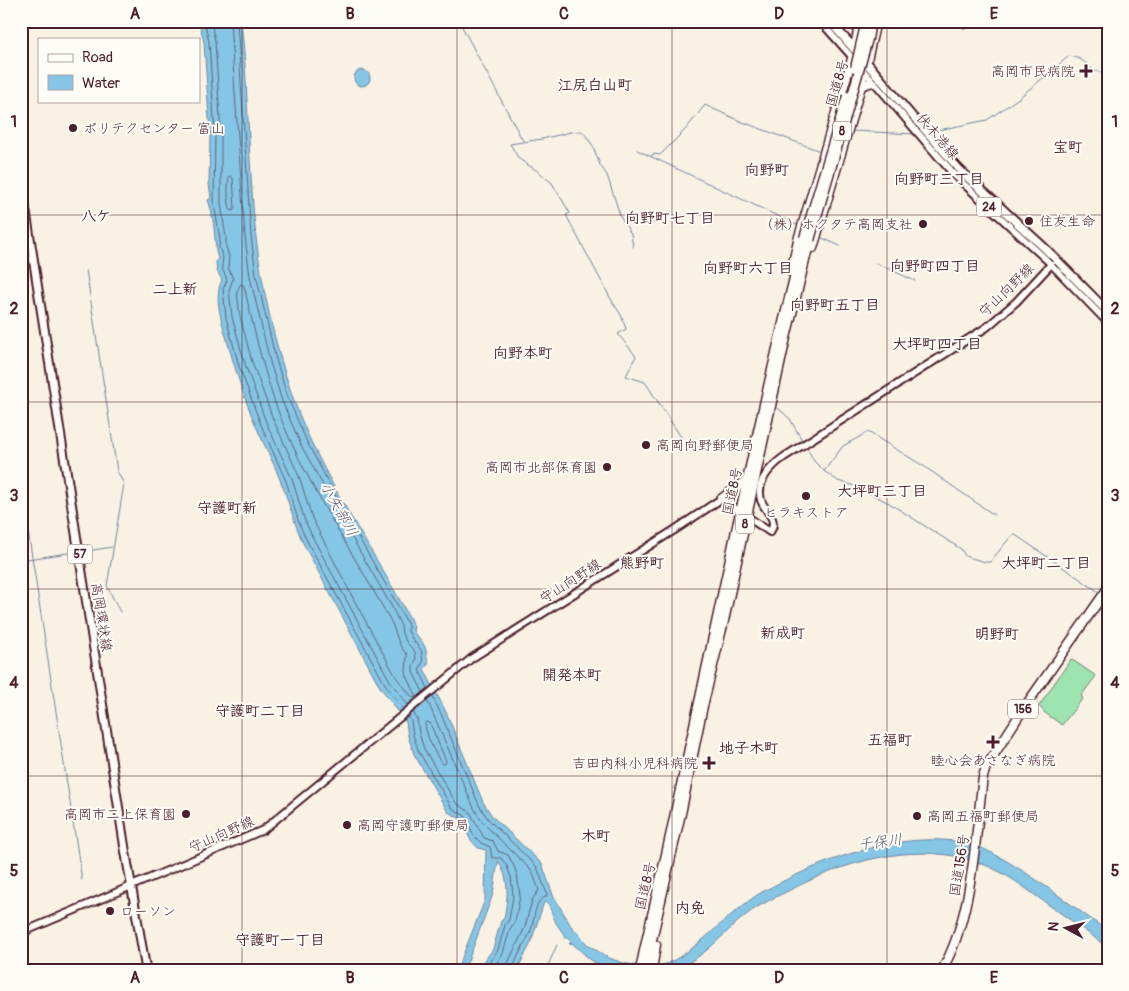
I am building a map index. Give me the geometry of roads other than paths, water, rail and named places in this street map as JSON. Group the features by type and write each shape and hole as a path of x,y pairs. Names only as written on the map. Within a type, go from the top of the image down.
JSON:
{"highway":[{"name":"8","path":"790,308 791,271 798,240 854,53 860,21"},
{"name":"国道8号","path":"638,970 652,936 650,920 676,810 698,702 790,308 866,21"},
{"name":"国道8号","path":"807,239 840,138 868,39 871,21"},
{"name":"8","path":"790,308 802,285 861,86 876,21"},
{"path":"861,86 872,82 877,84"},
{"name":"国道8号","path":"645,970 743,514 747,480 765,395 790,308"},
{"path":"721,498 747,480"},
{"name":"国道156号","path":"942,970 963,916 972,866 983,777 988,763 1108,588"},
{"path":"652,936 652,970"}],"main road":[{"name":"伏木港線","path":"821,21 854,53 867,62 926,133 959,169 1054,262 1108,322"},
{"name":"伏木港線","path":"829,21 854,53 865,71 954,174 1108,312"},
{"path":"843,38 854,37 858,31"},
{"name":"高岡環状線","path":"21,180 131,886 146,970"},
{"name":"守山向野線","path":"21,933 263,830 472,658 676,530 721,498 770,532 774,525 773,520 761,500 761,493 765,475 770,468 807,442 987,327 1010,308 1054,262"}],"water":[{"name":"小矢部川","path":"199,21 241,21 246,75 253,210 259,257 280,356 304,425 332,484 414,626 414,632 425,647 429,663 424,669 446,712 483,802 492,816 542,864 553,895 571,926 587,944 607,957 626,963 638,966 666,964 686,953 758,894 785,880 863,850 918,840 945,840 976,845 1022,870 1108,931 1108,948 1011,878 967,859 922,853 900,854 855,863 812,879 757,907 737,922 703,953 684,965 671,970 618,970 599,965 589,959 572,943 569,944 571,942 564,938 565,936 556,923 548,903 544,902 530,945 517,970 478,970 493,949 501,921 504,918 507,889 505,875 498,861 493,894 468,961 463,970 457,970 485,900 486,850 478,848 470,839 461,819 448,812 414,754 406,722 380,687 303,543 284,490 244,394 230,351 218,302 219,287 222,280 217,271 216,262 218,258 213,218 208,200 211,198 209,184 210,134 204,42"},
{"path":"362,70 370,78 362,86 354,78"}],"waterway":[{"path":"459,21 523,141"},
{"path":"955,21 965,29 974,21"},
{"path":"929,132 987,120 1019,98 1069,56 1081,60 1098,72 1108,69"},
{"path":"651,157 653,154 660,155 685,130 705,105 740,121 820,151"},
{"path":"633,247 631,234 621,218 607,175 600,165 593,146 584,133 581,131 571,132 510,144 519,159 552,183 570,213 566,215 621,315 626,329 618,334 636,356 626,376 645,382 683,440"},
{"path":"852,131 915,134"},
{"path":"637,150 799,226"},
{"path":"820,237 840,246"},
{"path":"876,263 915,281"},
{"path":"86,270 117,471 124,484 107,586 120,612"},
{"path":"778,408 790,419 803,442"},
{"path":"824,471 843,446 868,432 925,467 994,515"},
{"path":"806,446 814,461 838,481 855,486 889,503 961,549 965,556 990,562 1014,534 1099,592"},
{"path":"22,492 82,880"},
{"path":"81,552 112,547"},
{"path":"21,560 75,552"},
{"path":"546,970 557,945"}],"tram line":[{"path":"824,21 962,178 1047,256 1108,318"}],"place":[{"name":"高岡市民病院","path":"1086,71"},
{"name":"ポリテクセンター 富山","path":"73,128"},
{"name":"住友生命","path":"1029,221"},
{"name":"（株）ホクタテ高岡支社","path":"923,224"},
{"name":"高岡向野郵便局","path":"646,445"},
{"name":"高岡市北部保育園","path":"607,467"},
{"name":"ヒラキストア","path":"806,496"},
{"name":"睦心会あさなぎ病院","path":"993,742"},
{"name":"吉田内科小児科病院","path":"709,763"},
{"name":"高岡市二上保育園","path":"186,814"},
{"name":"高岡五福町郵便局","path":"917,816"},
{"name":"高岡守護町郵便局","path":"347,825"},
{"name":"ローソン","path":"110,911"}],"district":[{"name":"江尻白山町","path":"595,85"},
{"name":"宝町","path":"1068,147"},
{"name":"向野町","path":"767,170"},
{"name":"向野町三丁目","path":"939,179"},
{"name":"八ケ","path":"96,216"},
{"name":"向野町七丁目","path":"670,218"},
{"name":"向野町四丁目","path":"935,266"},
{"name":"向野町六丁目","path":"748,268"},
{"name":"二上新","path":"175,289"},
{"name":"向野町五丁目","path":"835,305"},
{"name":"大坪町四丁目","path":"937,344"},
{"name":"向野本町","path":"523,353"},
{"name":"大坪町三丁目","path":"882,491"},
{"name":"守護町新","path":"227,508"},
{"name":"熊野町","path":"642,563"},
{"name":"大坪町二丁目","path":"1046,563"},
{"name":"新成町","path":"783,633"},
{"name":"明野町","path":"997,634"},
{"name":"開発本町","path":"572,675"},
{"name":"守護町二丁目","path":"260,711"},
{"name":"五福町","path":"890,740"},
{"name":"地子木町","path":"749,748"},
{"name":"木町","path":"596,836"},
{"name":"内免","path":"690,908"},
{"name":"守護町一丁目","path":"280,940"}],"water label":[{"name":"千保川","path":"880,842"}]}
